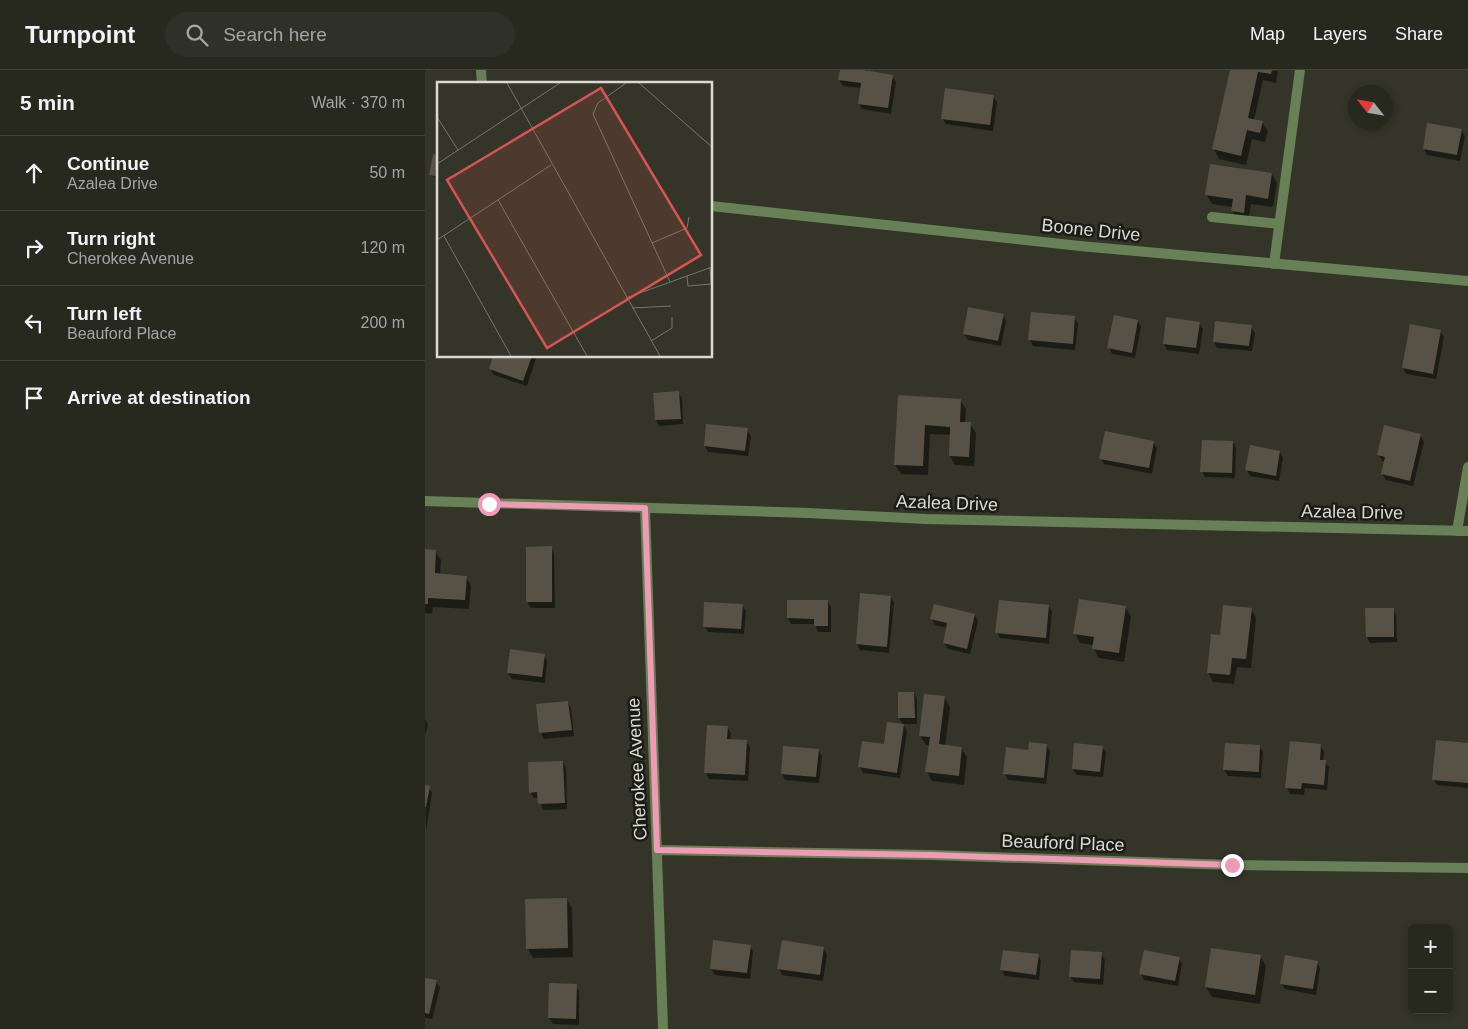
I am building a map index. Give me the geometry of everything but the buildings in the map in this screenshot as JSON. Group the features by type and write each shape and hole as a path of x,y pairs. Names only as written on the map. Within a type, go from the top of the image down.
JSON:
{"street":[{"path":"1274,264 1300,70"},
{"name":"Boone Drive","path":"713,206 1080,246 1468,282"},
{"path":"1212,216 1279,224"},
{"path":"1463,531 1468,467"},
{"name":"Azalea Drive","path":"425,501 926,519 1463,531"},
{"name":"Cherokee Avenue","path":"645,508 663,1029"},
{"name":"Beauford Place","path":"657,850 921,855 1232,865 1468,868"}],"route":[{"path":"489,504 645,508 649,675 657,850 931,855 1232,865"}]}
